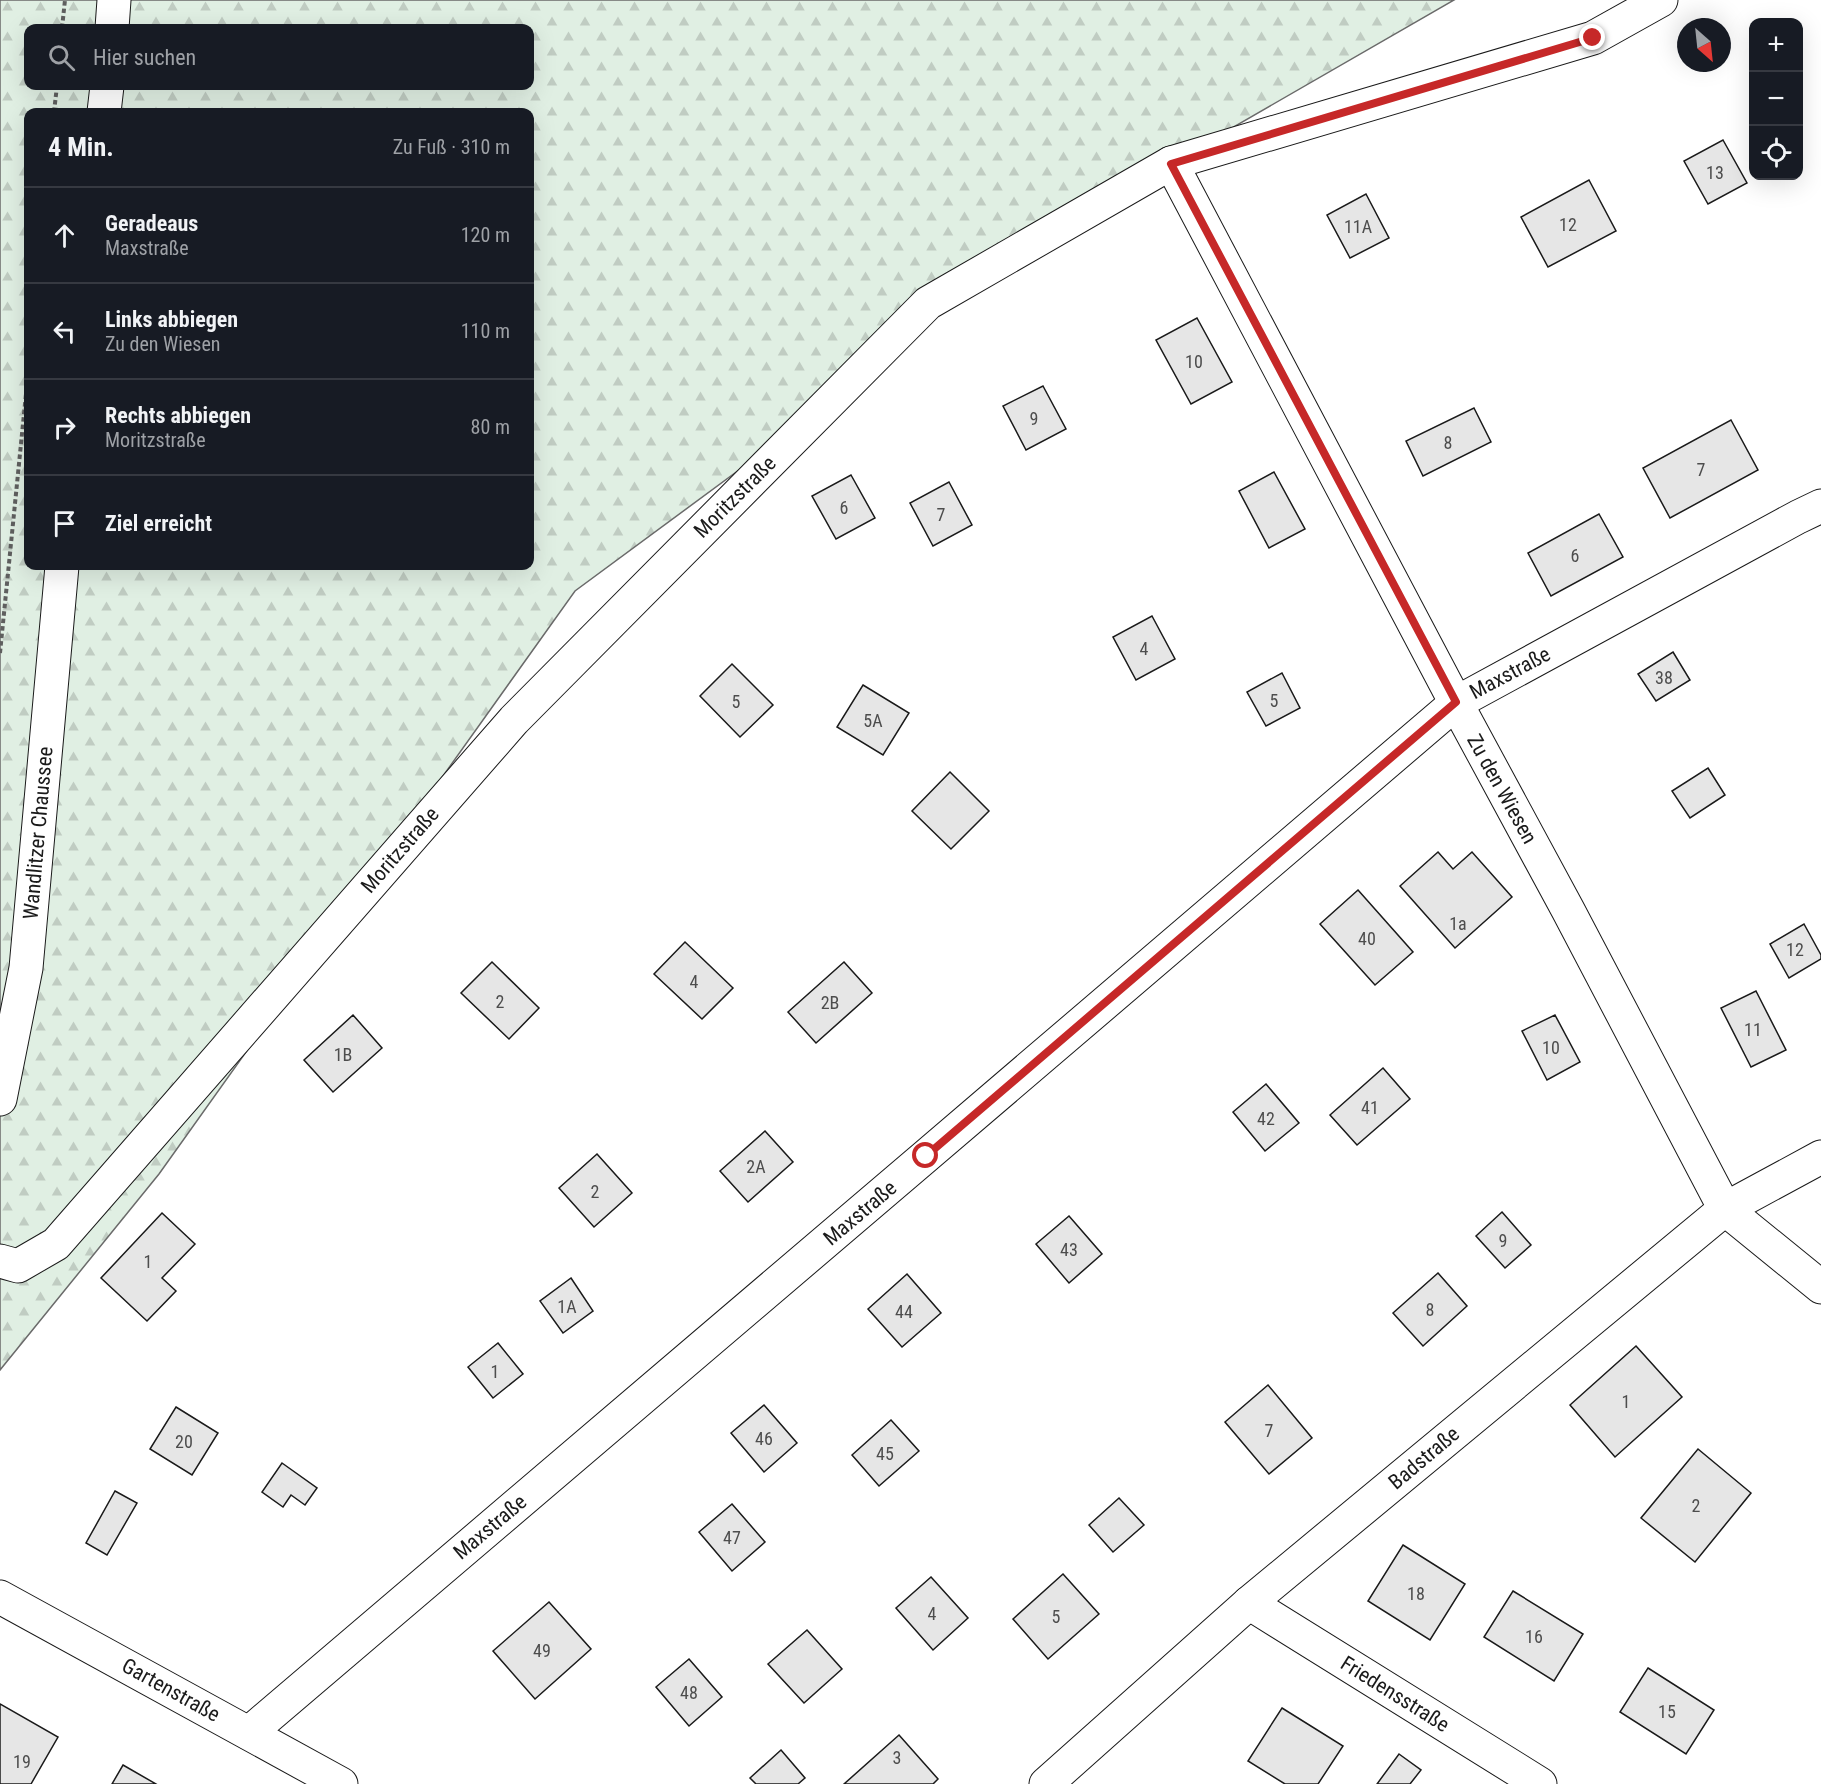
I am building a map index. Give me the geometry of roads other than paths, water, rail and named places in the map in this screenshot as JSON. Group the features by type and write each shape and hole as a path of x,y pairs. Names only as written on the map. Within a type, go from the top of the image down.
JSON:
{"street":[{"path":"112,24 114,0"},
{"name":"Moritzstraße","path":"0,1261 18,1266 56,1244 514,720 928,303 1171,164 1593,38 1661,0"},
{"path":"104,108 107,90"},
{"name":"Zu den Wiesen","path":"1171,164 1725,1209 1821,1287"},
{"name":"Maxstraße","path":"249,1733 1456,702 1821,506"},
{"name":"Wandlitzer Chaussee","path":"0,1099 26,968 63,570"},
{"name":"Badstraße","path":"1046,1784 1249,1603 1725,1209 1821,1157"},
{"name":"Gartenstraße","path":"0,1597 341,1784"},
{"name":"Friedensstraße","path":"1249,1603 1540,1784"}]}
